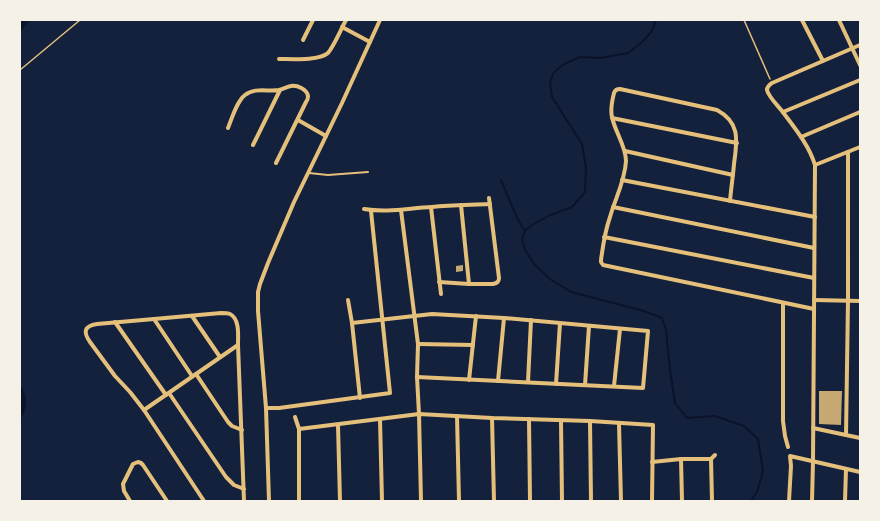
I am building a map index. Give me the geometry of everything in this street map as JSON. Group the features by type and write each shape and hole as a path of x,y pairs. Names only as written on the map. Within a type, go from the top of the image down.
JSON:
{"street":[{"path":"303,40 313,20"},
{"path":"279,59 317,58 323,56 328,52 346,20"},
{"path":"270,501 266,408 258,311 258,292 289,214 380,20"},
{"path":"802,20 823,61"},
{"path":"839,20 860,65"},
{"path":"342,27 370,42"},
{"path":"812,501 815,164 801,137 768,92 767,88 772,83 860,45"},
{"path":"783,112 860,80"},
{"path":"228,128 240,101 247,93 255,90 280,90 292,86 297,86 303,89 307,93 308,97 276,163"},
{"path":"730,201 737,144 736,133 727,117 717,110 616,89 611,112 615,128 625,151 626,164 604,237 601,260 602,264 605,266 814,309"},
{"path":"252,145 280,90"},
{"path":"801,137 860,112"},
{"path":"612,118 737,144"},
{"path":"298,120 326,136"},
{"path":"815,164 860,147"},
{"path":"625,151 733,175"},
{"path":"846,435 848,152"},
{"path":"622,180 815,217"},
{"path":"439,282 493,284 500,278 489,198"},
{"path":"364,209 371,211 401,210 490,204"},
{"path":"461,206 470,284"},
{"path":"431,207 441,294"},
{"path":"613,207 814,248"},
{"path":"401,210 418,344 417,377 421,501"},
{"path":"266,408 279,408 390,393 371,211"},
{"path":"604,237 814,278"},
{"path":"348,300 360,398"},
{"path":"814,300 860,301"},
{"path":"783,303 783,421 788,447"},
{"path":"204,501 144,410 109,368 86,336 85,332 89,326 115,322 154,320 221,313 230,314 234,317 237,324 244,501"},
{"path":"352,323 432,314 530,320 648,331 643,388 417,377"},
{"path":"192,316 220,357"},
{"path":"469,380 476,316"},
{"path":"498,381 504,318"},
{"path":"154,320 225,418 232,426 242,430"},
{"path":"528,382 530,320"},
{"path":"115,322 226,477 234,485 244,489"},
{"path":"556,384 560,323"},
{"path":"585,385 589,326"},
{"path":"614,386 620,328"},
{"path":"418,344 473,345"},
{"path":"144,410 238,345"},
{"path":"299,429 419,414 653,425 652,501"},
{"path":"457,416 459,501"},
{"path":"295,417 299,429 299,501"},
{"path":"492,418 494,501"},
{"path":"380,419 382,501"},
{"path":"529,419 530,501"},
{"path":"561,420 562,501"},
{"path":"590,421 591,501"},
{"path":"619,424 621,501"},
{"path":"338,425 340,501"},
{"path":"813,428 860,438"},
{"path":"712,501 712,459 715,455"},
{"path":"789,501 791,466 790,456 860,472"},
{"path":"652,462 681,459 712,459"},
{"path":"681,459 682,501"},
{"path":"130,501 123,487 133,464 136,462 141,463 167,501"},
{"path":"845,501 846,469"}],"lane":[{"path":"308,173 328,175 368,172"}],"path":[{"path":"20,70 80,20"},
{"path":"744,20 772,83"}],"water":[{"path":"20,20 30,20 20,32"},
{"path":"20,385 26,398 26,407 20,420"}],"building":[{"path":"463,265 463,271 456,272 456,266"},
{"path":"819,391 842,391 841,425 819,424"}],"waterway":[{"path":"656,20 652,31 641,43 628,53 600,58 580,57 564,64 554,72 550,82 552,97 582,144 586,168 585,192 572,207 548,216 532,225 525,231 522,239 525,250 535,265 550,279 571,292 644,311 662,318 666,330 675,403 687,418 715,416 744,426 758,439 763,471 757,492 751,501"},
{"path":"501,180 517,218 525,231"}]}
